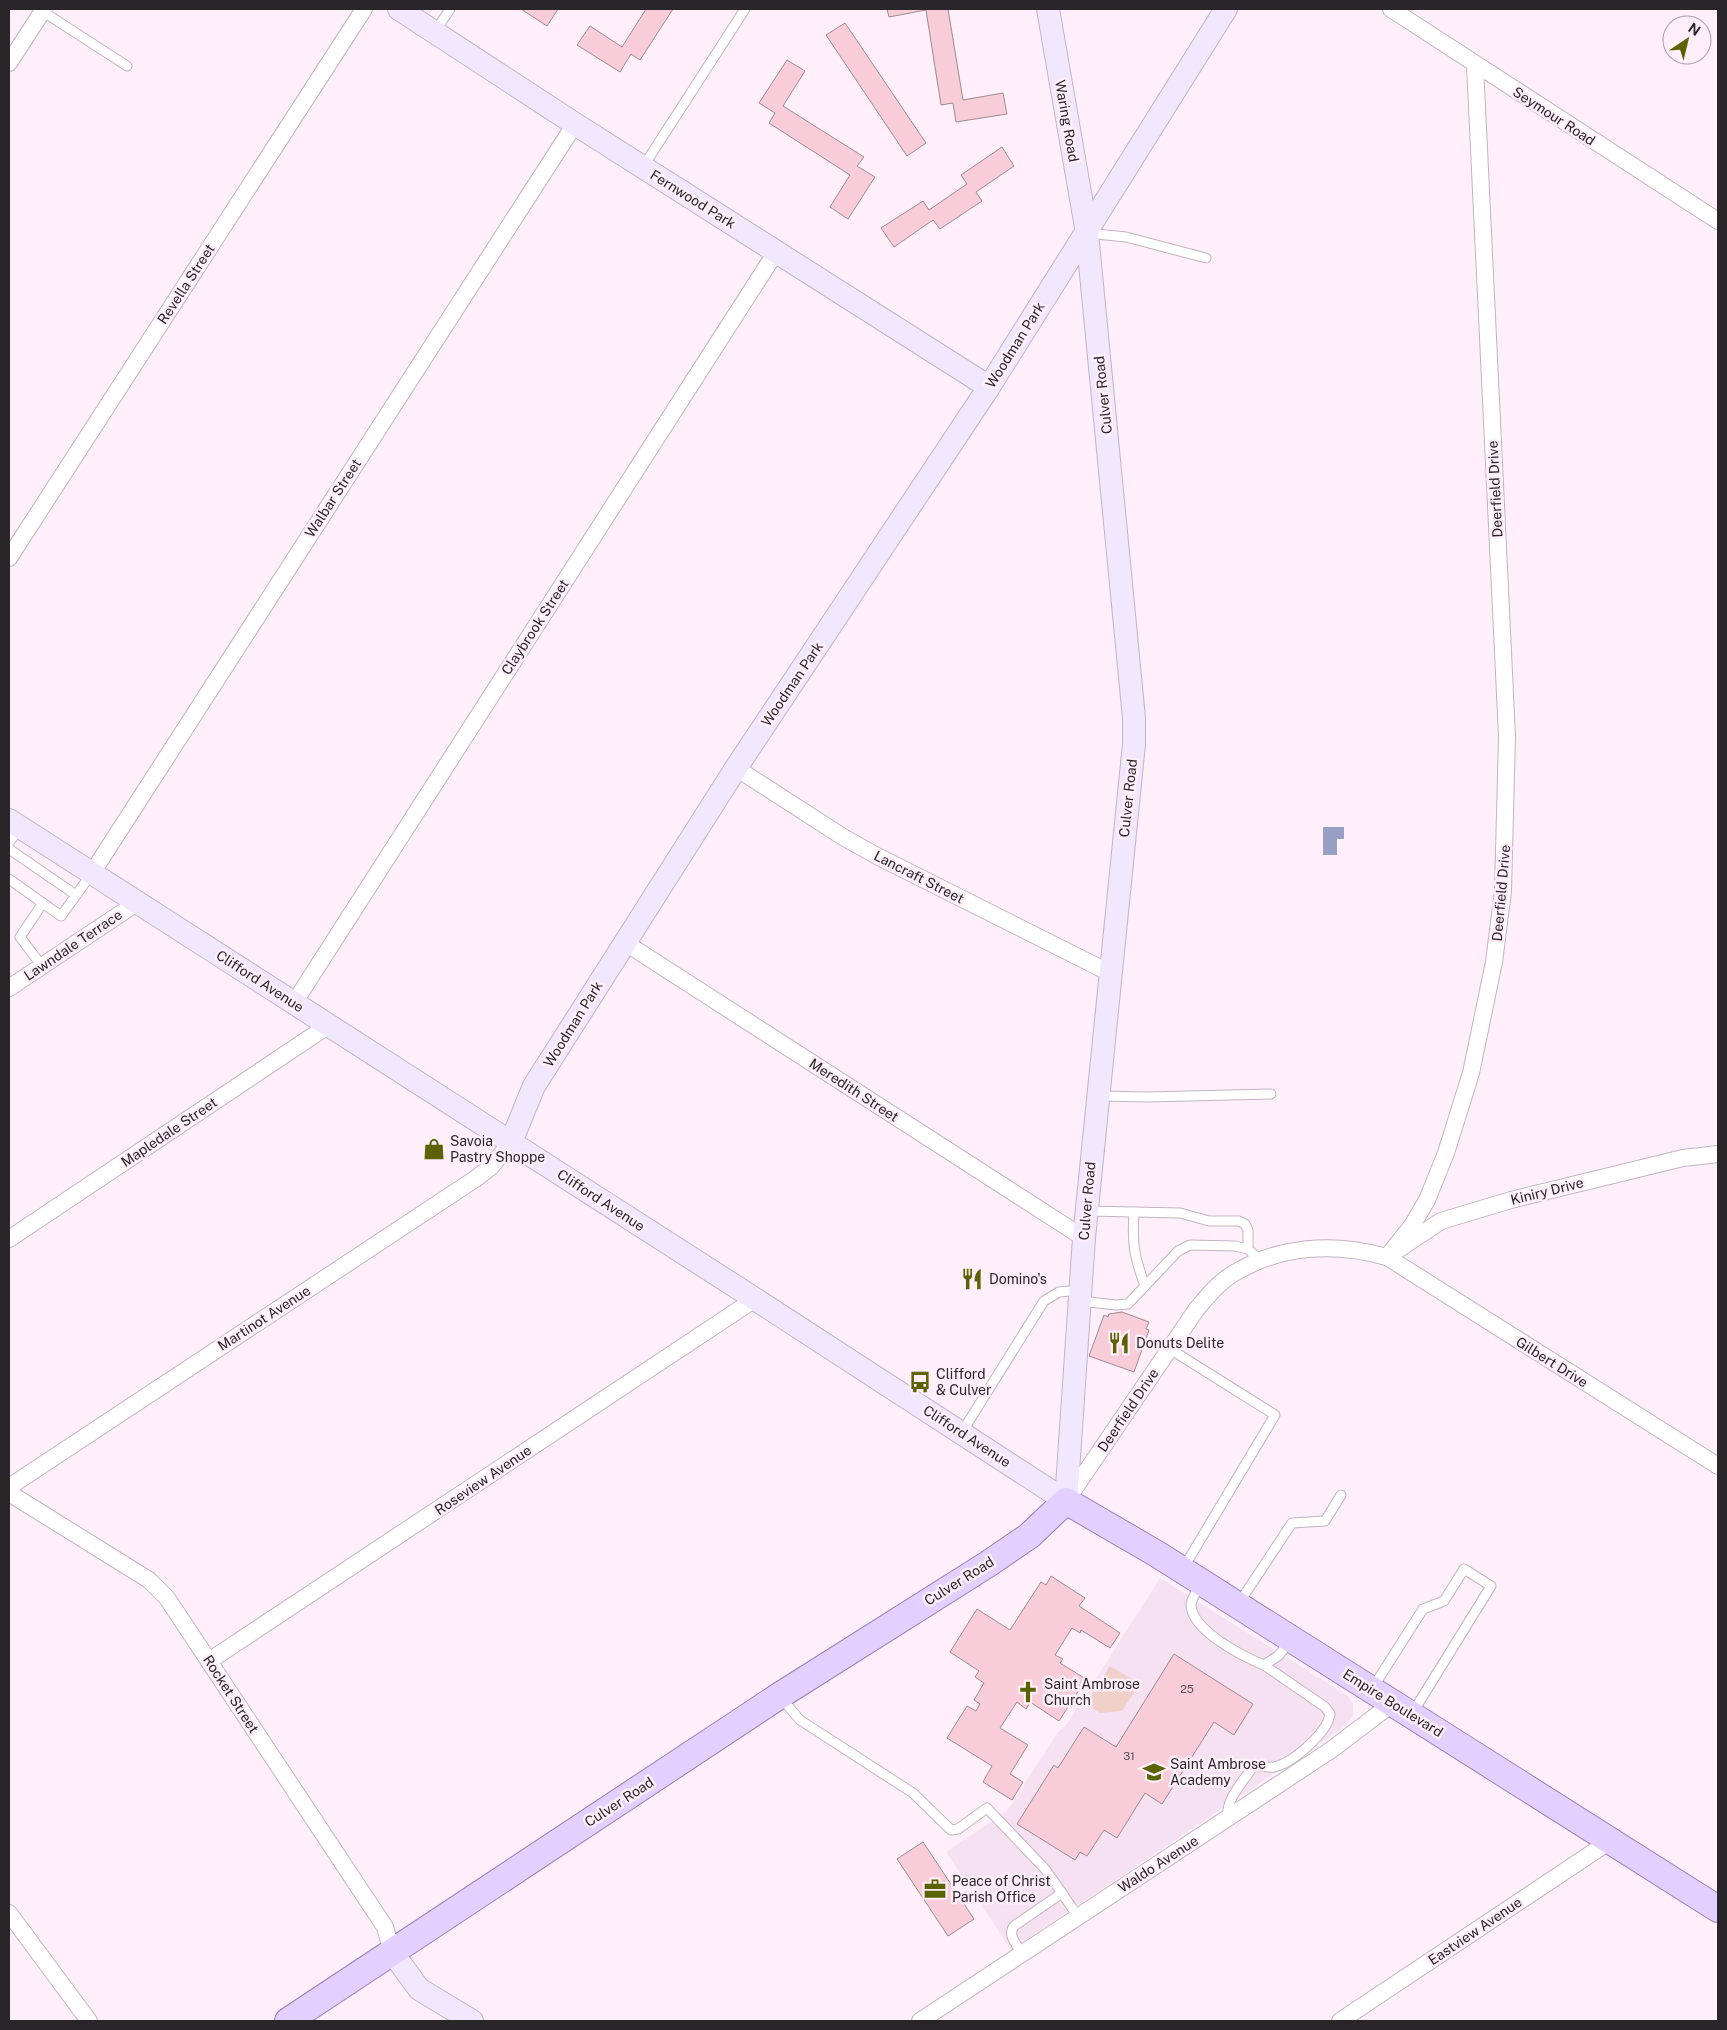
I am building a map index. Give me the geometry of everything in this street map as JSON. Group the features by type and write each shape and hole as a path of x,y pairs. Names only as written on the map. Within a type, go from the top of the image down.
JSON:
{"main road":[{"name":"Waring Road","path":"1048,9 1087,233"},
{"path":"1087,233 1226,9"},
{"name":"Fernwood Park","path":"418,19 575,124 989,387"},
{"name":"Woodman Park","path":"511,1142 534,1086 624,942 736,768 989,387 1087,233"},
{"name":"Culver Road","path":"288,2021 780,1696 988,1564 1028,1536 1066,1501 1086,1211 1134,744 1134,718 1087,233"},
{"name":"Clifford Avenue","path":"12,830 92,873 138,902 962,1432 1066,1501"},
{"name":"Empire Boulevard","path":"1066,1501 1099,1518 1192,1576 1718,1909"},
{"path":"392,1952 419,1989 472,2021"}],"street":[{"name":"Revella Street","path":"9,558 364,9"},
{"name":"Seymour Road","path":"1391,9 1718,221"},
{"path":"9,63 43,10"},
{"name":"Deerfield Drive","path":"1066,1501 1196,1310 1230,1276 1261,1260 1307,1248 1336,1247 1360,1250 1387,1257 1413,1224 1427,1200 1446,1153 1471,1074 1494,962 1503,891 1507,736 1475,65"},
{"name":"Walbar Street","path":"92,873 575,124"},
{"name":"Claybrook Street","path":"294,1003 776,252"},
{"name":"Lancraft Street","path":"736,768 843,837 877,856 1110,973"},
{"name":"Lawndale Terrace","path":"9,988 138,902"},
{"name":"Meredith Street","path":"624,942 1084,1238"},
{"name":"Mapledale Street","path":"9,1239 330,1025"},
{"name":"Martinot Avenue","path":"9,1487 475,1179 491,1167 511,1142"},
{"name":"Kiniry Drive","path":"1387,1257 1441,1221 1511,1200 1619,1172 1683,1158 1718,1154"},
{"name":"Gilbert Drive","path":"1387,1257 1718,1466"},
{"name":"Roseview Avenue","path":"210,1661 755,1299"},
{"name":"Rocket Street","path":"9,1493 149,1580 167,1598 386,1927 392,1952"},
{"name":"Waldo Avenue","path":"920,2021 1331,1750 1392,1702"},
{"name":"Eastview Avenue","path":"1340,2021 1610,1840"},
{"path":"9,1913 89,2021"}],"lane":[{"path":"418,19 450,9"},
{"path":"643,167 746,9"},
{"path":"43,10 127,66"},
{"path":"1087,233 1126,237 1206,258"},
{"path":"9,849 76,895"},
{"path":"9,879 62,916 92,873"},
{"path":"42,966 20,937 43,904"},
{"path":"1098,1096 1147,1097 1271,1094"},
{"path":"1086,1211 1180,1213 1209,1221 1239,1221 1245,1224 1248,1230 1248,1249"},
{"path":"1134,1212 1132,1236 1134,1256 1145,1286"},
{"path":"962,1432 1044,1302 1059,1292 1116,1305 1128,1304 1178,1251 1190,1245 1227,1246 1248,1249 1261,1260"},
{"path":"1170,1348 1274,1415 1262,1435 1192,1576 1191,1605 1194,1614 1201,1626 1248,1658 1264,1665 1325,1707 1330,1714 1329,1722 1315,1740 1282,1764 1273,1767 1254,1765 1231,1799 1227,1809 1228,1818"},
{"path":"1238,1605 1292,1522 1325,1521 1342,1495"},
{"path":"1464,1569 1491,1586 1392,1702 1423,1609 1444,1601 1464,1569"},
{"path":"1264,1665 1278,1656 1292,1639"},
{"path":"780,1696 800,1720 913,1793 950,1830 958,1829 987,1808 1045,1869 1078,1917"},
{"path":"1315,1740 1331,1750"},
{"path":"1022,1954 1011,1936 1011,1930 1062,1893"}],"shaded area":[{"name":"Saint Ambrose Academy","path":"1160,1578 1348,1696 1353,1704 1353,1716 1345,1726 1011,1950 946,1852 1007,1811 1057,1733 1067,1724"},
{"path":"1110,1666 1140,1684 1122,1711 1100,1713 1086,1704"}],"water":[{"path":"1323,827 1344,827 1344,839 1337,839 1337,855 1323,855"}],"building":[{"path":"521,9 558,9 547,26"},
{"path":"646,9 673,9 640,60 631,54 620,72 577,45 590,26 622,47"},
{"path":"887,9 948,9 963,100 1003,93 1007,114 956,122 953,103 941,105 926,10 889,17"},
{"path":"845,23 926,143 907,156 826,35"},
{"path":"787,60 805,71 783,106 864,157 857,166 875,177 848,219 830,207 850,175 769,123 775,113 759,103"},
{"path":"1002,147 1014,166 976,192 982,201 940,229 933,220 894,247 881,228 923,201 929,210 967,184 961,175"},
{"name":"Donuts Delite","path":"1122,1312 1149,1322 1146,1329 1149,1330 1134,1372 1089,1356 1104,1315 1108,1317 1109,1314"},
{"name":"Saint Ambrose Church","path":"1051,1576 1085,1598 1079,1606 1120,1633 1110,1648 1081,1630 1080,1633 1072,1628 1055,1655 1063,1659 1060,1663 1086,1679 1059,1721 1030,1702 1026,1709 1017,1702 1000,1728 1028,1745 1010,1774 1023,1782 1012,1800 983,1782 992,1766 947,1738 967,1706 976,1711 980,1704 974,1700 984,1683 975,1677 979,1671 950,1652 977,1609 1010,1630 1041,1582 1046,1585"},
{"path":"1174,1654 1253,1704 1234,1735 1214,1722 1162,1804 1145,1793 1117,1838 1104,1830 1087,1856 1080,1852 1075,1860 1017,1824 1054,1765 1058,1768 1084,1727 1116,1747"},
{"name":"Peace of Christ Parish Office","path":"923,1842 974,1919 948,1936 897,1859"}],"place":[{"name":"Savoia Pastry Shoppe","path":"434,1149"},
{"name":"Domino's","path":"972,1279"},
{"name":"Donuts Delite","path":"1119,1343"},
{"name":"Clifford & Culver","path":"920,1382"},
{"name":"Saint Ambrose Church","path":"1028,1692"},
{"name":"Saint Ambrose Academy","path":"1154,1772"},
{"name":"Peace of Christ Parish Office","path":"935,1889"}]}
